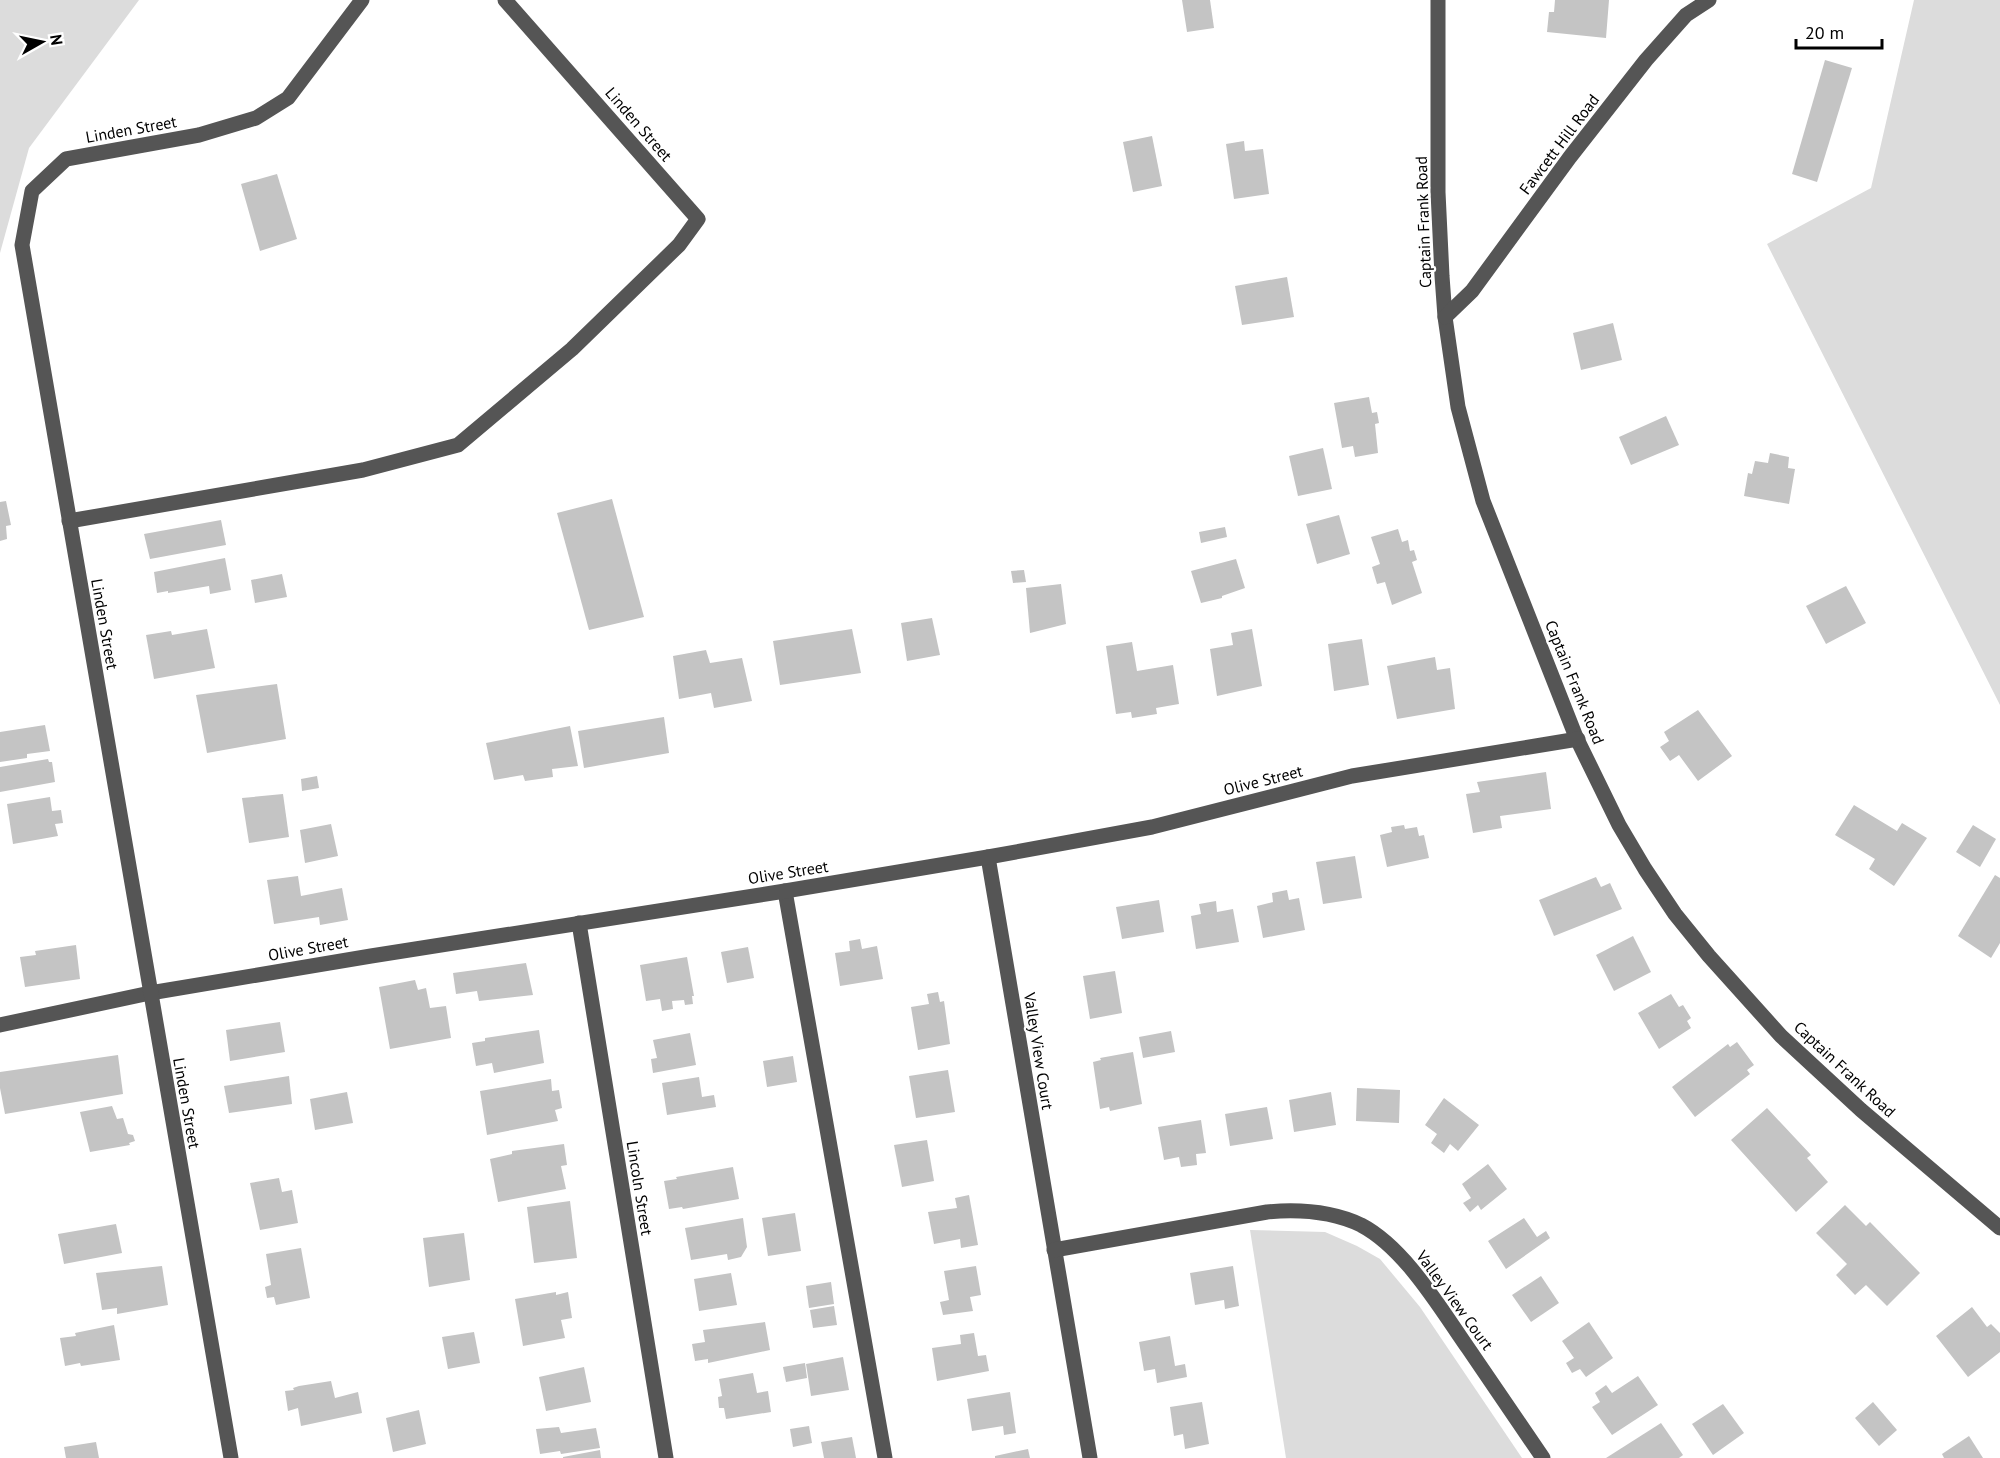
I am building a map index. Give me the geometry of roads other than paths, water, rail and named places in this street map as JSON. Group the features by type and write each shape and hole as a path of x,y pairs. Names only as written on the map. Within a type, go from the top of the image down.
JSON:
{"street":[{"name":"Linden Street","path":"231,1458 22,245 32,191 66,159 199,135 256,118 288,98 362,0"},
{"name":"Linden Street","path":"69,521 363,470 458,445 572,349 679,245 698,219 505,0"},
{"name":"Captain Frank Road","path":"1438,0 1438,192 1445,317 1458,407 1483,501 1576,737 1619,825 1645,869 1675,914 1709,956 1781,1036 1812,1065 1861,1110 2000,1228"},
{"name":"Fawcett Hill Road","path":"1445,317 1472,291 1570,157 1646,60 1686,15 1709,0"},
{"name":"Olive Street","path":"0,1025 150,993 988,857 1152,827 1352,776 1578,739"},
{"name":"Valley View Court","path":"988,857 1090,1458"},
{"path":"785,891 885,1458"},
{"name":"Lincoln Street","path":"579,923 666,1458"},
{"name":"Valley View Court","path":"1054,1250 1267,1212 1290,1210 1339,1216 1362,1226 1383,1240 1403,1258 1451,1323 1543,1458"}]}
